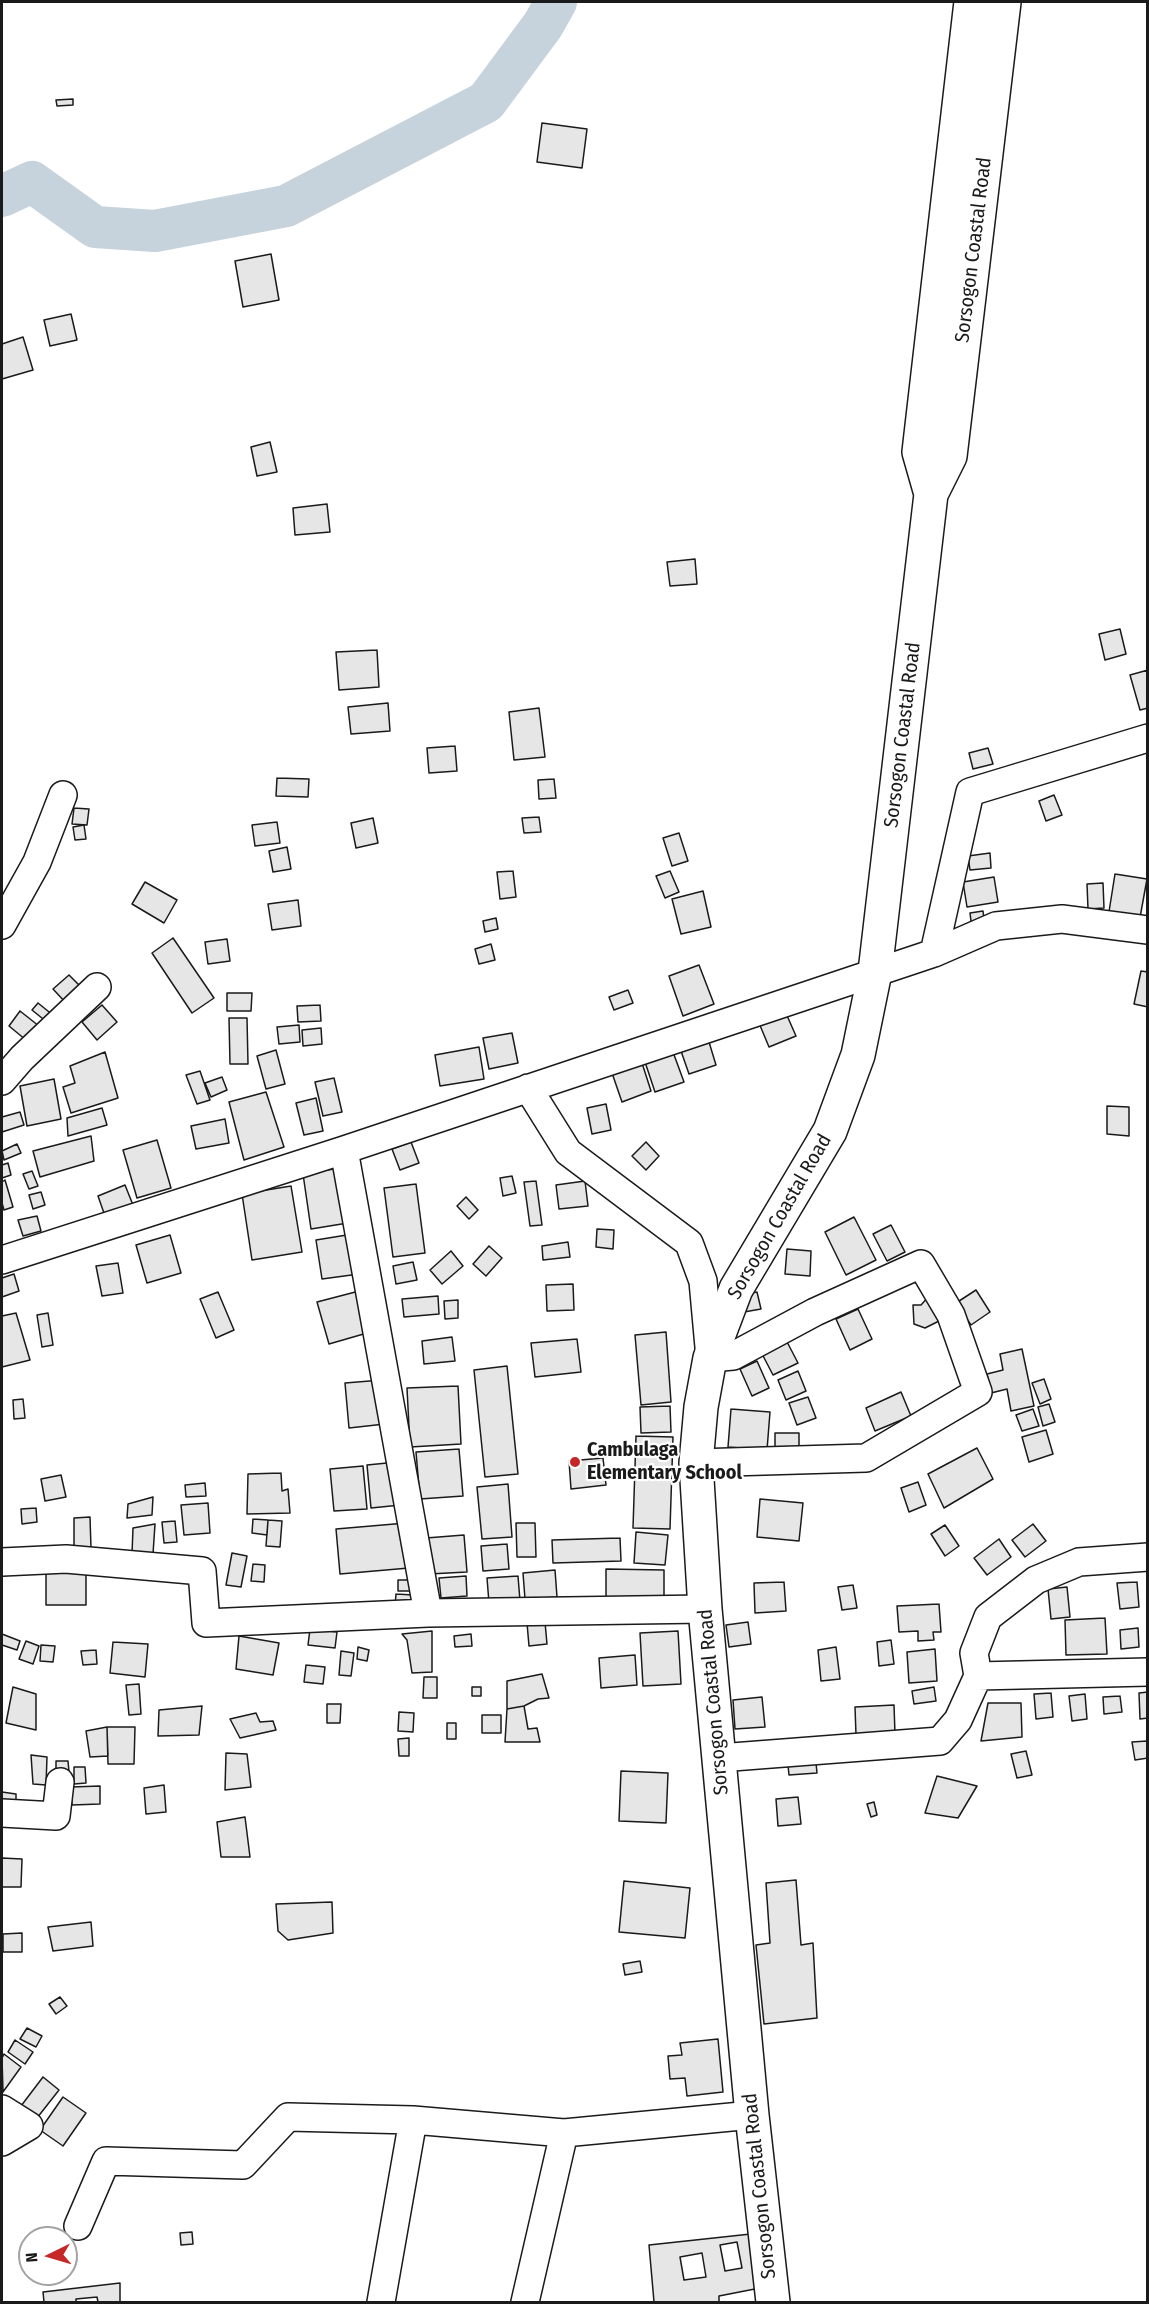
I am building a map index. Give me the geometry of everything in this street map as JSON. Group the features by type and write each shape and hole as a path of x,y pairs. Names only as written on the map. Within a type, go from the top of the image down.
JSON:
{"highway":[{"name":"Sorsogon Coastal Road","path":"931,494 919,452 971,2"},
{"name":"Sorsogon Coastal Road","path":"773,2302 752,2115 705,1609 696,1463 700,1407 710,1358 736,1289 830,1131 858,1055 875,972 931,494 950,456 1004,2"}],"street":[{"path":"934,953 970,792 1148,738"},
{"path":"2,924 37,862 63,795"},
{"path":"4,1252 344,1150 934,953 996,926 1062,919 1148,930"},
{"path":"2,1081 22,1058 97,987"},
{"path":"528,1088 568,1152 689,1243 703,1281 710,1358 733,1356 815,1312 921,1264 951,1315 978,1392 866,1458 696,1463"},
{"path":"344,1150 428,1613"},
{"path":"719,1758 940,1741 958,1720 978,1676 974,1653 988,1617 1036,1580 1079,1562 1148,1557"},
{"path":"2,1562 66,1559 202,1571 206,1623 428,1613 705,1609"},
{"path":"978,1676 1148,1672"},
{"path":"2,1813 56,1816 60,1782"},
{"path":"2,2109 29,2126 2,2142"},
{"path":"78,2226 106,2161 243,2165 288,2117 413,2120 564,2133 752,2115"},
{"path":"381,2302 413,2120"},
{"path":"525,2302 564,2133"}],"building":[{"path":"73,99 73,105 57,106 56,100"},
{"path":"542,123 587,129 582,168 537,162"},
{"path":"271,254 279,300 243,307 235,261"},
{"path":"71,314 77,340 50,346 44,320"},
{"path":"23,337 33,370 2,379 2,344"},
{"path":"270,442 277,472 257,476 251,447"},
{"path":"327,504 330,532 295,535 293,508"},
{"path":"695,559 697,584 670,586 667,562"},
{"path":"1120,629 1126,654 1105,660 1099,634"},
{"path":"377,650 379,687 339,690 336,652"},
{"path":"1148,670 1148,708 1140,710 1130,675"},
{"path":"388,703 390,731 351,734 348,707"},
{"path":"539,708 545,757 514,760 509,712"},
{"path":"455,746 457,771 429,773 427,748"},
{"path":"988,748 993,764 973,769 969,753"},
{"path":"277,778 309,779 308,797 276,796"},
{"path":"554,779 556,798 539,799 538,780"},
{"path":"1054,795 1062,815 1046,821 1039,801"},
{"path":"74,808 89,809 87,825 72,824"},
{"path":"539,817 541,832 524,833 522,818"},
{"path":"373,818 378,843 356,848 351,823"},
{"path":"277,822 280,843 255,846 252,825"},
{"path":"84,825 86,839 75,840 73,827"},
{"path":"679,833 688,861 672,866 663,838"},
{"path":"287,847 291,869 273,872 269,851"},
{"path":"990,853 991,868 970,870 968,856"},
{"path":"513,871 516,897 500,899 497,872"},
{"path":"670,871 679,892 665,898 656,876"},
{"path":"1115,874 1147,879 1139,923 1108,918"},
{"path":"994,877 998,902 967,907 963,882"},
{"path":"145,882 177,900 164,923 132,904"},
{"path":"1103,883 1104,908 1088,909 1087,884"},
{"path":"703,891 711,927 681,934 672,899"},
{"path":"298,900 301,926 272,930 268,904"},
{"path":"983,911 985,928 972,929 970,913"},
{"path":"496,918 498,929 485,932 483,921"},
{"path":"173,938 214,998 192,1013 152,953"},
{"path":"227,939 230,961 208,964 205,942"},
{"path":"491,944 495,960 479,964 475,949"},
{"path":"699,965 714,1004 683,1016 669,976"},
{"path":"1141,971 1148,972 1148,1007 1134,1004"},
{"path":"69,975 82,988 66,1003 53,989"},
{"path":"628,990 633,1003 614,1010 609,997"},
{"path":"227,993 252,993 251,1011 227,1011"},
{"path":"38,1003 54,1016 48,1023 32,1010"},
{"path":"102,1005 117,1022 97,1040 82,1022"},
{"path":"320,1005 321,1021 298,1022 297,1006"},
{"path":"20,1011 44,1030 32,1045 9,1026"},
{"path":"785,1011 796,1036 769,1047 759,1023"},
{"path":"229,1018 247,1018 248,1064 230,1064"},
{"path":"299,1025 300,1042 279,1044 277,1027"},
{"path":"321,1028 322,1044 303,1046 302,1030"},
{"path":"512,1033 518,1063 489,1069 483,1038"},
{"path":"709,1042 716,1065 689,1074 681,1051"},
{"path":"479,1047 484,1079 440,1086 435,1055"},
{"path":"276,1050 285,1084 266,1089 257,1056"},
{"path":"105,1052 118,1098 71,1113 63,1087 75,1083 70,1066"},
{"path":"673,1052 684,1082 655,1092 645,1062"},
{"path":"642,1063 651,1091 622,1102 612,1073"},
{"path":"200,1071 210,1100 197,1104 186,1075"},
{"path":"222,1077 227,1090 211,1097 205,1083"},
{"path":"334,1078 342,1112 323,1116 315,1082"},
{"path":"54,1079 61,1119 27,1126 20,1086"},
{"path":"266,1092 284,1147 244,1160 229,1102"},
{"path":"316,1098 323,1131 304,1135 296,1103"},
{"path":"606,1104 611,1130 592,1134 587,1108"},
{"path":"1107,1106 1129,1107 1129,1136 1107,1134"},
{"path":"102,1108 107,1125 68,1136 67,1118"},
{"path":"20,1112 24,1125 2,1132 2,1117"},
{"path":"225,1119 229,1143 196,1149 191,1126"},
{"path":"91,1136 94,1161 40,1177 33,1151"},
{"path":"157,1140 171,1188 137,1198 123,1150"},
{"path":"411,1142 419,1163 400,1170 392,1149"},
{"path":"646,1142 659,1156 646,1170 632,1156"},
{"path":"17,1144 21,1153 4,1160 2,1151"},
{"path":"8,1163 11,1175 2,1178 2,1165"},
{"path":"346,1167 354,1222 311,1229 303,1174"},
{"path":"32,1171 38,1186 29,1189 23,1174"},
{"path":"512,1176 516,1193 503,1196 500,1178"},
{"path":"5,1180 13,1207 4,1210 2,1182"},
{"path":"536,1181 542,1225 530,1226 524,1182"},
{"path":"585,1181 588,1206 559,1209 556,1185"},
{"path":"416,1184 425,1253 393,1257 384,1188"},
{"path":"125,1185 133,1205 105,1216 98,1196"},
{"path":"291,1186 302,1252 252,1260 242,1194"},
{"path":"41,1192 45,1205 33,1209 29,1195"},
{"path":"466,1197 478,1210 469,1219 457,1206"},
{"path":"37,1216 41,1231 23,1236 18,1220"},
{"path":"854,1217 876,1260 846,1275 825,1232"},
{"path":"891,1225 905,1252 887,1261 873,1234"},
{"path":"597,1229 614,1230 613,1249 596,1247"},
{"path":"353,1234 359,1274 322,1279 316,1240"},
{"path":"170,1235 181,1273 147,1283 136,1245"},
{"path":"568,1242 570,1257 543,1260 542,1246"},
{"path":"489,1246 502,1258 486,1276 473,1264"},
{"path":"787,1249 811,1251 810,1276 785,1274"},
{"path":"451,1251 463,1266 442,1284 430,1270"},
{"path":"413,1262 417,1280 396,1284 393,1266"},
{"path":"118,1263 123,1293 102,1296 96,1266"},
{"path":"14,1274 19,1291 2,1297 2,1278"},
{"path":"573,1284 574,1310 547,1311 546,1285"},
{"path":"363,1290 374,1331 329,1344 317,1302"},
{"path":"976,1290 990,1312 971,1325 956,1303"},
{"path":"218,1292 234,1330 216,1338 200,1299"},
{"path":"757,1292 761,1309 744,1312 740,1295"},
{"path":"930,1295 943,1319 925,1328 914,1324 913,1305 921,1305"},
{"path":"438,1296 439,1314 404,1317 402,1299"},
{"path":"458,1300 458,1318 445,1319 444,1301"},
{"path":"858,1309 872,1339 850,1350 836,1319"},
{"path":"16,1313 30,1360 2,1367 2,1316"},
{"path":"48,1313 53,1345 42,1347 37,1315"},
{"path":"666,1332 671,1402 641,1405 635,1335"},
{"path":"452,1337 455,1361 424,1364 422,1341"},
{"path":"785,1338 798,1363 773,1375 760,1350"},
{"path":"577,1339 581,1372 535,1377 531,1343"},
{"path":"1022,1349 1034,1406 1011,1411 1007,1389 991,1393 987,1374 1003,1370 1000,1354"},
{"path":"757,1361 769,1388 752,1396 740,1369"},
{"path":"507,1366 518,1474 485,1477 474,1370"},
{"path":"798,1371 806,1391 786,1400 778,1380"},
{"path":"1044,1379 1051,1399 1040,1404 1032,1383"},
{"path":"382,1380 385,1424 349,1428 345,1383"},
{"path":"458,1386 461,1444 410,1447 407,1388"},
{"path":"901,1392 911,1416 875,1431 866,1408"},
{"path":"808,1397 816,1418 797,1425 789,1403"},
{"path":"23,1399 25,1418 14,1419 13,1400"},
{"path":"1049,1404 1055,1422 1043,1426 1038,1407"},
{"path":"670,1406 671,1432 641,1433 640,1407"},
{"path":"731,1409 770,1412 767,1450 728,1447"},
{"path":"1033,1409 1039,1426 1022,1431 1016,1415"},
{"path":"1046,1430 1053,1454 1029,1462 1022,1437"},
{"path":"775,1433 799,1433 799,1449 775,1450"},
{"path":"636,1436 673,1437 670,1529 633,1528"},
{"path":"977,1448 993,1479 944,1508 928,1474"},
{"path":"459,1449 463,1496 420,1499 416,1452"},
{"path":"603,1458 606,1485 571,1489 569,1461"},
{"path":"397,1462 401,1505 371,1508 367,1465"},
{"path":"363,1466 367,1509 334,1511 330,1469"},
{"path":"281,1473 282,1491 288,1489 290,1513 247,1514 248,1474"},
{"path":"61,1475 66,1497 45,1501 41,1479"},
{"path":"918,1482 926,1505 909,1512 901,1488"},
{"path":"205,1483 206,1496 186,1497 185,1485"},
{"path":"508,1484 512,1537 482,1539 477,1487"},
{"path":"153,1497 152,1515 127,1518 128,1504"},
{"path":"760,1499 803,1503 799,1541 757,1537"},
{"path":"208,1503 210,1533 184,1535 181,1505"},
{"path":"36,1508 37,1522 22,1524 21,1509"},
{"path":"90,1517 91,1548 74,1549 74,1518"},
{"path":"253,1519 268,1520 267,1535 252,1533"},
{"path":"268,1520 282,1521 280,1547 266,1546"},
{"path":"175,1521 177,1542 164,1543 162,1522"},
{"path":"406,1523 409,1568 340,1574 336,1529"},
{"path":"516,1523 535,1523 536,1557 517,1557"},
{"path":"155,1524 153,1554 132,1554 133,1528"},
{"path":"1033,1524 1046,1541 1025,1557 1012,1540"},
{"path":"945,1525 959,1546 945,1556 931,1534"},
{"path":"636,1532 668,1535 665,1565 634,1563"},
{"path":"464,1535 467,1572 429,1574 426,1538"},
{"path":"620,1538 621,1561 553,1563 552,1540"},
{"path":"999,1539 1011,1557 987,1575 974,1558"},
{"path":"507,1544 509,1569 483,1571 481,1546"},
{"path":"232,1553 247,1556 241,1587 226,1585"},
{"path":"46,1563 86,1563 86,1605 46,1605"},
{"path":"253,1564 265,1565 264,1582 251,1581"},
{"path":"606,1569 664,1570 664,1603 606,1602"},
{"path":"555,1570 557,1597 525,1599 523,1573"},
{"path":"466,1576 467,1596 441,1598 439,1578"},
{"path":"518,1576 520,1601 489,1603 487,1578"},
{"path":"398,1580 410,1580 410,1591 398,1591"},
{"path":"784,1582 786,1611 755,1613 754,1583"},
{"path":"1137,1582 1139,1607 1120,1609 1117,1583"},
{"path":"853,1585 857,1608 842,1610 838,1587"},
{"path":"1067,1587 1070,1617 1051,1619 1048,1589"},
{"path":"396,1594 413,1595 412,1607 395,1606"},
{"path":"939,1604 941,1632 933,1632 934,1640 918,1641 918,1631 899,1632 897,1606"},
{"path":"1105,1618 1107,1654 1066,1655 1065,1620"},
{"path":"545,1622 547,1644 529,1646 527,1623"},
{"path":"748,1622 751,1644 729,1647 726,1625"},
{"path":"1138,1628 1139,1647 1121,1649 1120,1630"},
{"path":"310,1629 337,1632 335,1648 308,1645"},
{"path":"432,1631 432,1672 412,1673 407,1640 402,1634"},
{"path":"678,1631 681,1684 643,1686 640,1633"},
{"path":"2,1634 20,1641 17,1650 2,1645"},
{"path":"471,1634 472,1646 455,1647 454,1636"},
{"path":"239,1636 279,1643 273,1675 236,1669"},
{"path":"891,1640 894,1664 879,1666 877,1642"},
{"path":"26,1641 39,1646 33,1664 19,1659"},
{"path":"113,1642 148,1644 145,1677 110,1673"},
{"path":"41,1645 55,1646 53,1662 40,1661"},
{"path":"358,1647 369,1650 367,1661 357,1659"},
{"path":"836,1647 840,1679 821,1681 818,1650"},
{"path":"935,1649 937,1681 909,1683 907,1652"},
{"path":"96,1650 97,1664 83,1665 81,1651"},
{"path":"341,1651 354,1653 351,1676 339,1675"},
{"path":"635,1655 637,1685 601,1688 599,1658"},
{"path":"306,1665 325,1667 323,1684 304,1682"},
{"path":"542,1674 549,1698 538,1699 524,1706 507,1709 507,1681"},
{"path":"424,1677 437,1677 437,1698 423,1698"},
{"path":"139,1684 141,1714 129,1715 126,1685"},
{"path":"13,1687 36,1694 36,1730 6,1723"},
{"path":"472,1687 481,1687 481,1696 472,1696"},
{"path":"934,1687 936,1701 914,1704 912,1691"},
{"path":"1148,1692 1148,1718 1140,1719 1139,1693"},
{"path":"1051,1693 1053,1717 1036,1719 1034,1694"},
{"path":"1085,1694 1087,1719 1072,1721 1069,1696"},
{"path":"1120,1696 1122,1712 1104,1714 1103,1697"},
{"path":"762,1697 765,1727 735,1729 733,1700"},
{"path":"988,1703 1021,1703 1022,1737 981,1741"},
{"path":"327,1704 341,1704 340,1723 327,1723"},
{"path":"894,1705 895,1734 856,1735 855,1707"},
{"path":"202,1706 199,1735 158,1736 159,1710"},
{"path":"524,1706 528,1729 537,1728 540,1742 505,1742 507,1709"},
{"path":"399,1712 414,1713 413,1732 398,1731"},
{"path":"256,1713 260,1722 273,1721 276,1730 240,1738 230,1719"},
{"path":"482,1715 501,1715 501,1733 482,1733"},
{"path":"447,1723 456,1723 456,1739 447,1739"},
{"path":"107,1727 135,1727 134,1764 108,1764"},
{"path":"107,1727 108,1756 90,1757 86,1731"},
{"path":"409,1738 409,1756 399,1756 398,1739"},
{"path":"1147,1741 1148,1758 1135,1760 1132,1742"},
{"path":"1026,1751 1032,1775 1017,1778 1011,1754"},
{"path":"226,1753 247,1754 251,1787 225,1790"},
{"path":"815,1753 817,1773 789,1775 787,1756"},
{"path":"31,1755 47,1757 46,1785 33,1784"},
{"path":"56,1761 68,1761 69,1772 56,1772"},
{"path":"74,1767 85,1767 86,1783 74,1784"},
{"path":"621,1771 668,1773 666,1823 619,1821"},
{"path":"937,1776 977,1786 958,1818 925,1813"},
{"path":"164,1785 166,1812 146,1814 144,1788"},
{"path":"100,1786 100,1804 72,1805 71,1787"},
{"path":"2,1792 16,1794 16,1810 2,1812"},
{"path":"798,1797 801,1824 778,1826 776,1799"},
{"path":"874,1802 877,1815 871,1817 867,1804"},
{"path":"245,1817 250,1857 221,1857 217,1822"},
{"path":"2,1858 22,1859 21,1887 2,1887"},
{"path":"796,1880 801,1945 813,1943 817,2018 764,2024 756,1945 770,1943 766,1883"},
{"path":"624,1881 690,1888 685,1938 619,1932"},
{"path":"332,1902 333,1933 288,1940 278,1931 276,1904"},
{"path":"91,1922 93,1946 53,1951 48,1927"},
{"path":"22,1933 22,1952 3,1952 3,1934"},
{"path":"640,1961 642,1972 625,1975 623,1964"},
{"path":"60,1997 67,2006 56,2014 49,2004"},
{"path":"27,2028 42,2036 36,2047 20,2039"},
{"path":"718,2039 723,2092 687,2096 685,2078 670,2079 668,2056 682,2055 680,2043"},
{"path":"15,2040 33,2052 25,2064 8,2052"},
{"path":"4,2054 21,2067 3,2092 2,2058"},
{"path":"43,2077 59,2090 37,2118 21,2106"},
{"path":"63,2097 86,2113 63,2146 40,2130"},
{"path":"192,2232 193,2244 181,2245 180,2233"},
{"path":"760,2233 765,2287 719,2296 719,2302 654,2302 649,2245"},
{"path":"737,2242 742,2268 725,2271 720,2245"},
{"path":"702,2253 706,2277 684,2280 680,2257"},
{"path":"120,2283 120,2302 44,2302 43,2292"},
{"path":"97,2297 98,2302 76,2302 76,2299"}],"waterway":[{"path":"2,196 32,182 95,227 155,231 286,206 486,102 543,25 556,2"}],"place":[{"name":"Cambulaga Elementary School","path":"575,1462"}]}
